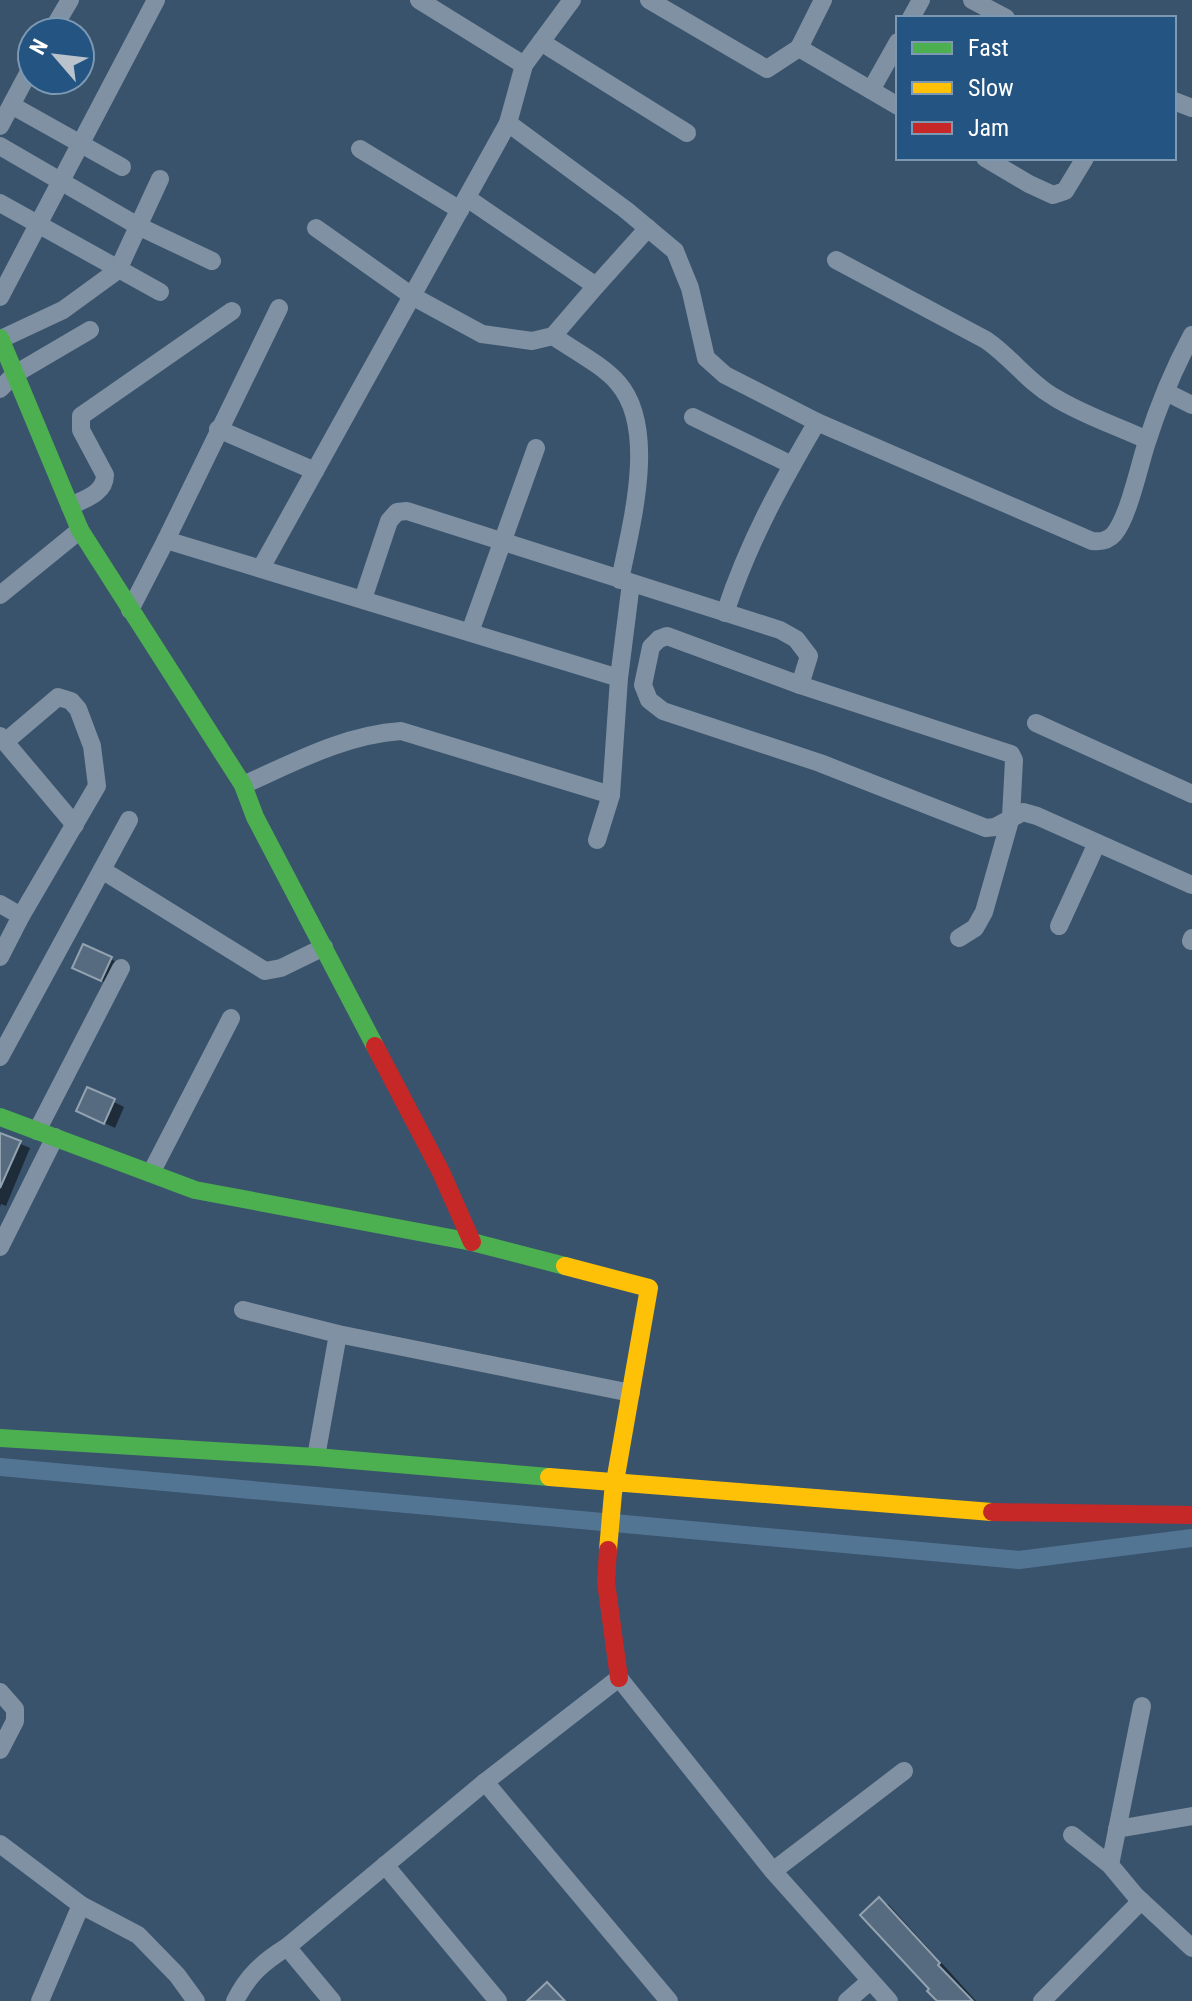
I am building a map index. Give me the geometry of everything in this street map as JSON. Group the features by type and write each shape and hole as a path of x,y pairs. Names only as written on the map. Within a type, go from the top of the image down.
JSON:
{"street":[{"path":"0,297 156,0"},
{"path":"419,0 524,65"},
{"path":"261,568 508,123 524,65 572,0"},
{"path":"649,0 767,69 799,48 823,0"},
{"path":"972,0 1002,16"},
{"path":"541,42 687,133"},
{"path":"871,90 896,46"},
{"path":"799,48 896,105"},
{"path":"0,126 18,96"},
{"path":"13,106 122,167"},
{"path":"508,123 675,251 690,288 706,358 725,375 817,422 1097,542 1105,541 1114,534 1123,516 1147,440 1192,335"},
{"path":"0,146 138,226 212,261"},
{"path":"360,149 463,204 596,286"},
{"path":"988,160 1053,195 1065,191 1084,160"},
{"path":"160,179 118,270 63,310 0,339 80,530 243,785 255,817 441,1172 472,1242"},
{"path":"0,203 160,292"},
{"path":"316,228 412,296 482,334 532,341 553,336 648,228"},
{"path":"836,260 986,340 1055,398 1147,440"},
{"path":"130,610 279,308"},
{"path":"70,506 100,490 105,483 105,475 81,430 84,412 232,311"},
{"path":"0,389 15,374 90,330"},
{"path":"553,336 617,381 632,404 639,444 625,581 611,795 597,840"},
{"path":"1166,392 1192,405"},
{"path":"693,417 792,465"},
{"path":"725,613 761,519 817,422"},
{"path":"218,429 315,471"},
{"path":"470,632 536,448"},
{"path":"363,599 389,521 397,512 407,511 780,630 796,639 809,656 800,685"},
{"path":"0,595 80,530"},
{"path":"166,540 619,678"},
{"path":"959,938 975,928 984,912 1011,817 1014,760 1011,754 800,685 667,636 651,647 643,685 649,700 663,711 820,763 986,828 995,827 1011,817 1023,812 1037,816 1192,885"},
{"path":"0,957 21,916 75,825 97,786 92,746 78,709 71,701 58,697 3,739 75,825"},
{"path":"1036,723 1192,794"},
{"path":"243,785 347,739 401,731 611,795"},
{"path":"0,1057 129,820"},
{"path":"1059,926 1097,843"},
{"path":"102,870 265,971 281,968 324,947"},
{"path":"0,904 21,916"},
{"path":"0,1247 46,1134 121,968"},
{"path":"151,1173 231,1018"},
{"path":"0,1117 195,1190 472,1242 649,1288 610,1525 606,1582 619,1678 773,1871 889,2001"},
{"path":"243,1310 338,1334 631,1393"},
{"path":"316,1457 338,1334"},
{"path":"0,1438 316,1457 614,1487 897,1506 1013,1513 1192,1515"},
{"path":"235,2001 250,1975 264,1961 287,1947 485,1782 619,1678"},
{"path":"0,1692 15,1709 15,1721 0,1750"},
{"path":"1110,1865 1142,1706"},
{"path":"773,1871 904,1771"},
{"path":"485,1782 669,2001"},
{"path":"1117,1829 1192,1816"},
{"path":"1072,1835 1110,1865 1141,1901 1192,1948"},
{"path":"0,1844 81,1905 138,1935 177,1975 196,2001"},
{"path":"385,1865 498,2001"},
{"path":"1042,2001 1141,1901"},
{"path":"40,2001 81,1905"},
{"path":"287,1947 332,2001"},
{"path":"847,2001 870,1981"}],"building":[{"path":"83,944 112,957 101,981 72,968"},
{"path":"87,1087 115,1099 104,1124 76,1111"},
{"path":"0,1133 21,1141 0,1188"},
{"path":"879,1897 973,2001 937,2001 927,1991 929,1989 860,1915"},
{"path":"547,1982 565,2001 527,2001"}],"waterway":[{"path":"0,1467 1019,1560 1192,1538"}],"traffic: fast":[{"path":"0,338 80,530 243,785 255,817 375,1046"},
{"path":"0,1117 195,1190 472,1242 565,1266"},
{"path":"0,1438 316,1457 549,1477"}],"traffic: slow":[{"path":"565,1266 649,1288 613,1493 608,1550"},
{"path":"549,1477 992,1512"}],"traffic: jam":[{"path":"375,1046 441,1172 472,1242"},
{"path":"992,1512 1192,1515"},
{"path":"608,1550 606,1582 619,1678"}]}
